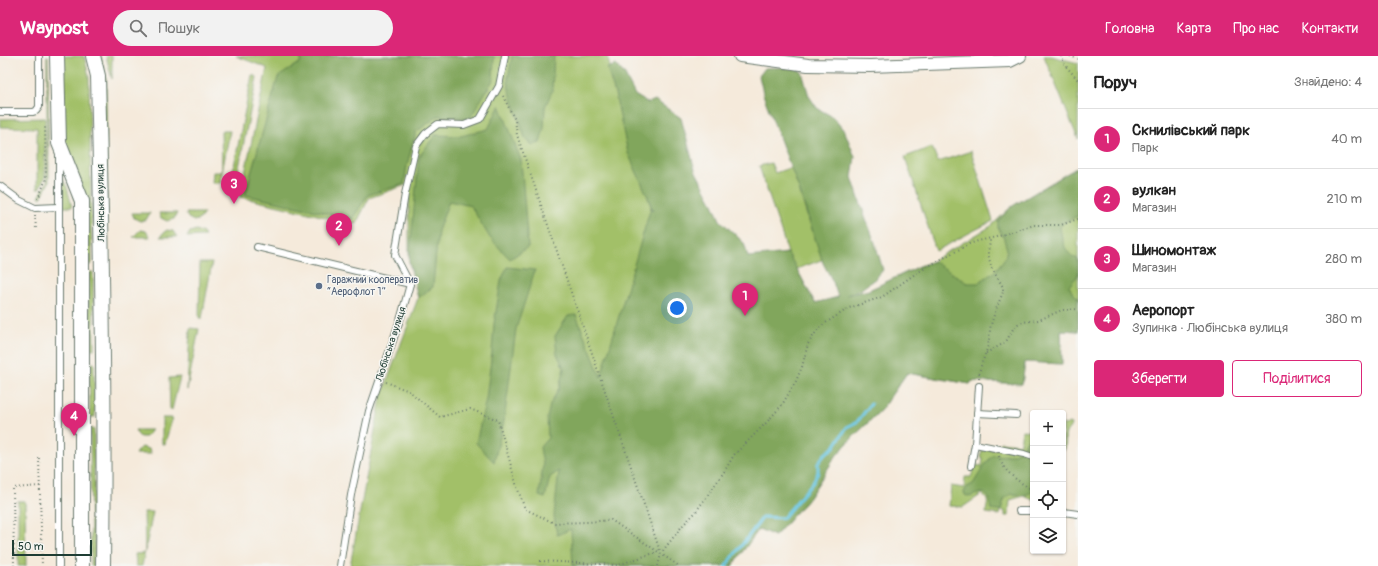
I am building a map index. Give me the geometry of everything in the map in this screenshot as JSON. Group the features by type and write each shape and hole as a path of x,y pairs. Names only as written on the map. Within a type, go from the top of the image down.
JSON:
{"street":[{"name":"Любінська вулиця","path":"57,56 59,143 82,202 82,566"},
{"name":"Любінська вулиця","path":"92,56 98,76 103,254 103,566"},
{"path":"740,56 808,65 870,66 1010,61 1020,56"}],"lane":[{"path":"0,112 33,112 39,107 39,56"},
{"path":"410,284 396,255 405,194 416,146 425,134 438,124 464,124 480,119 499,86 505,56"},
{"name":"Любінська вулиця","path":"59,143 59,566"},
{"path":"0,186 19,200 35,208 58,207"},
{"path":"257,247 410,284"},
{"name":"Любінська вулиця","path":"340,566 351,496 369,411 401,317 410,284"},
{"path":"971,466 975,444 980,386"},
{"path":"977,413 1016,415"},
{"path":"975,444 1030,456"},
{"path":"1019,511 1030,511"},
{"path":"1066,512 1078,514"}],"path":[{"path":"1061,56 1065,65 1078,80"},
{"path":"1070,56 1078,59"},
{"path":"499,86 515,120 518,135 661,554"},
{"path":"36,229 35,208 46,179 45,118"},
{"path":"658,566 661,554 683,525 695,513 734,455 774,415 790,394 802,367 808,344 818,329 849,308 888,294 918,272 969,244 1034,224 1061,225 1078,219"},
{"path":"980,386 979,372 990,338 990,329 1003,292 1003,287 991,267 988,253 990,238"},
{"path":"986,353 1007,340 1013,329 1018,324 1039,320 1062,310 1078,309"},
{"path":"380,380 409,391 440,417 470,409 498,420 516,487 525,509 554,523 611,520 679,566"},
{"path":"995,448 999,454 1001,464 1020,482 1030,488"},
{"path":"39,458 42,566"},
{"path":"14,566 13,488 40,486"},
{"path":"540,561 618,565 658,552"}],"green space":[{"path":"47,56 49,182 41,198 39,197 47,182"},
{"path":"64,56 84,56 89,76 92,263 90,265 88,264 65,150"},
{"path":"99,56 101,56 106,78 107,214"},
{"path":"106,56 112,56 112,79"},
{"path":"236,56 607,56 651,207 673,267 788,253 759,166 771,163 775,173 792,167 808,219 824,259 797,269 815,303 869,290 933,261 991,226 1011,207 1078,167 1078,331 1061,330 1062,364 1025,362 1022,384 972,381 970,384 907,373 880,411 836,456 808,499 775,536 759,529 732,566 350,566 381,397 418,298 409,261 409,184 369,198 356,224 240,197 267,68"},
{"path":"300,56 494,56 493,80 470,118 438,116 416,132 407,165 404,184 368,195 352,219 245,195 278,77 301,62"},
{"path":"512,56 554,56 552,91 545,107 544,128 540,143 532,145 525,138 509,90 508,78"},
{"path":"1044,56 1051,56 1078,63 1078,139"},
{"path":"616,65 624,73 635,95 648,103 655,100 681,118 695,170 720,220 744,243 748,257 788,253 815,303 838,297 833,282 823,263 800,192 764,97 759,76 765,68 794,67 802,72 809,96 817,108 833,117 845,132 855,157 852,177 883,270 876,278 860,290 847,295 869,290 933,261 967,283 978,283 994,272 1005,258 1007,249 1003,236 998,228 998,221 1011,207 1078,167 1078,216 1066,221 1060,227 1064,246 1073,257 1078,259 1078,275 1069,286 1078,298 1078,331 1061,330 1062,364 1025,362 1022,384 972,381 970,384 907,373 880,411 836,456 808,499 775,536 759,529 732,566 573,566 571,529 557,535 554,516 559,471 550,477 545,498 539,496 543,465 540,447 548,438 547,418 550,405 559,388 564,368 557,354 555,336 568,316 576,315 601,377 651,207 653,211 628,153 615,94 607,68"},
{"path":"252,75 257,77 234,192 230,189 230,186"},
{"path":"500,105 521,160 528,247 510,259 490,238 471,206 449,201 438,231 433,287 418,298 409,261 419,157 435,135 461,136 488,129"},
{"path":"45,118 45,177 39,189 37,189 37,128 0,127 0,119"},
{"path":"221,131 230,131 220,183 212,183 213,172 222,172"},
{"path":"932,147 938,162 971,151 993,221 936,251 905,157"},
{"path":"63,179 67,187 72,207 63,207"},
{"path":"132,213 150,213 146,220 140,221 134,218"},
{"path":"159,213 177,213 174,219 167,221 161,218"},
{"path":"186,213 204,213 200,219 194,221 188,218"},
{"path":"140,230 146,231 150,237 133,237"},
{"path":"167,230 173,231 177,237 160,237"},
{"path":"196,230 203,233 205,236 187,237 190,232"},
{"path":"200,263 212,263 202,318 199,318"},
{"path":"507,267 535,270 516,329 504,421 494,462 476,443 486,399 494,324 501,281"},
{"path":"88,272 93,272 94,349 89,349"},
{"path":"190,328 199,329 187,390"},
{"path":"89,363 94,363 95,417 90,417"},
{"path":"180,377 172,410 170,410 169,378"},
{"path":"162,418 172,418 165,444 162,444"},
{"path":"1068,423 1071,424 1066,433 1066,425"},
{"path":"90,429 94,429 95,566 91,566"},
{"path":"135,430 152,430 146,437 140,437"},
{"path":"1022,430 1030,431 1030,499 1024,496 1010,500 1009,516 1005,516 1005,511 1000,511 999,515 986,513 987,500 982,494 963,507 949,506 951,486 964,488 965,477 971,477 975,465 982,466 983,459 980,456 984,447 995,450 1001,442 1020,444"},
{"path":"1030,437 1030,493 1024,495 1012,494 1006,497 1001,510 996,511 991,510 988,496 986,494 980,493 970,497 965,495 964,492 967,487 973,484 986,463 993,455 1008,455 1018,452"},
{"path":"142,447 149,449 151,454 135,454"},
{"path":"18,501 25,501 26,566 18,566"},
{"path":"144,512 153,512 145,551"},
{"path":"145,553 142,566 136,566 135,554"}],"waterway":[{"path":"726,566 763,517 783,518 814,481 818,472 818,463 825,454 834,447 847,427 857,422 871,404"}],"place":[{"name":"Шиномонтаж","path":"234,204"},
{"name":"вулкан","path":"339,246"},
{"name":"Гаражний кооператив “Аерофлот 1”","path":"319,286"},
{"name":"Скнилівський парк","path":"745,316"},
{"name":"Аеропорт","path":"74,436"}]}
